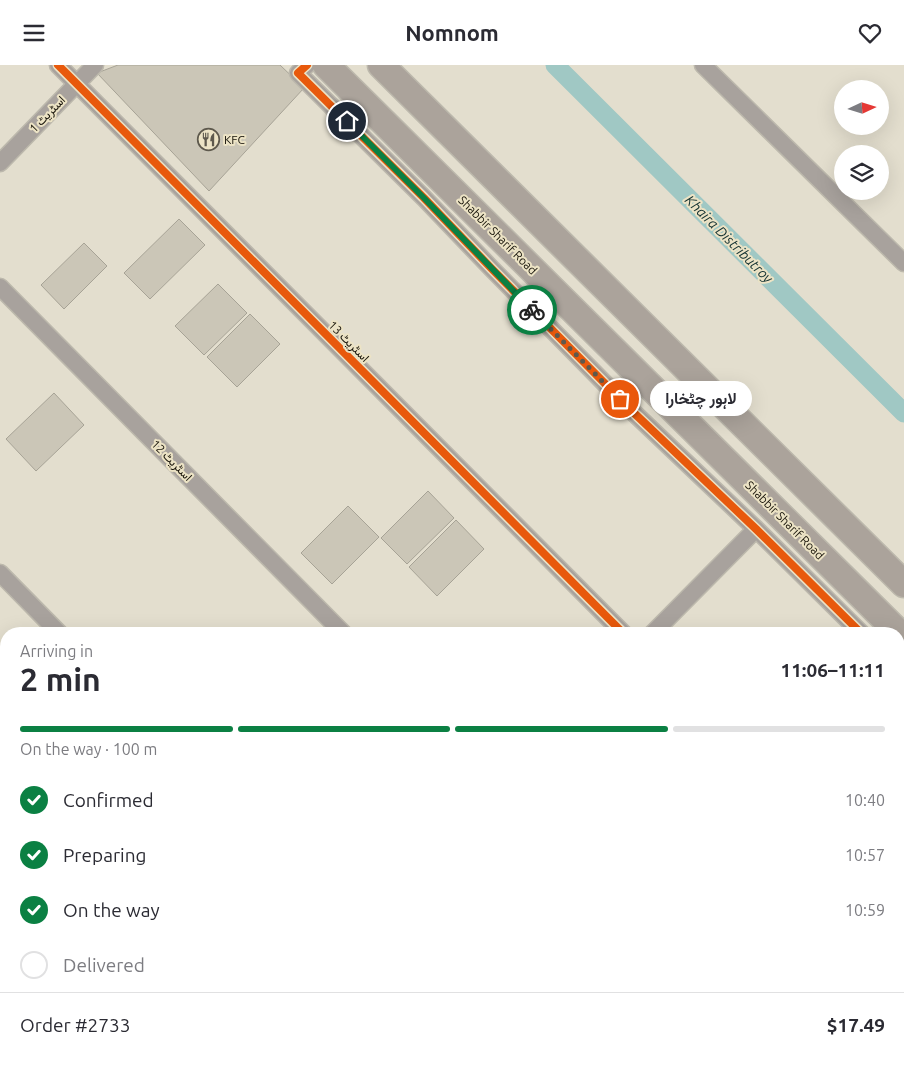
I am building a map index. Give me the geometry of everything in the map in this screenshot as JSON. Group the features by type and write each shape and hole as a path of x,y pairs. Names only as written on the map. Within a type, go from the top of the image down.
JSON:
{"main road":[{"name":"Shabbir Sharif Road","path":"326,65 893,627"},
{"path":"381,65 904,584"}],"street":[{"name":"اسٹریٹ 13","path":"58,65 617,627"},
{"name":"اسٹریٹ 1","path":"0,163 94,65"},
{"path":"704,65 904,263"},
{"path":"298,68 492,269 633,411 855,627"},
{"name":"اسٹریٹ 12","path":"0,287 337,627"},
{"path":"659,627 756,529"},
{"path":"0,573 53,627"}],"path":[{"path":"0,1038 0,1064"}],"building":[{"name":"KFC","path":"118,65 280,65 304,88 209,191 97,73"},
{"path":"179,219 205,245 150,299 124,273"},
{"path":"84,243 107,266 64,309 41,285"},
{"path":"218,284 247,313 204,355 175,326"},
{"path":"250,314 280,344 237,387 207,357"},
{"path":"54,393 84,425 36,471 6,439"},
{"path":"428,491 454,518 407,564 381,538"},
{"path":"348,506 379,537 332,584 301,553"},
{"path":"456,520 484,549 437,596 409,567"}],"waterway":[{"name":"Khaira Distributroy","path":"555,65 904,413"}],"cycle path":[{"path":"58,65 617,627"},
{"path":"307,65 298,73 424,198 633,412 756,529 855,627"}],"way so far":[{"path":"532,310 620,399"}],"place":[{"name":"KFC","path":"208,139"},
{"name":"لاہور چٹخارا","path":"620,399"}],"route":[{"path":"347,121 532,310"}]}
